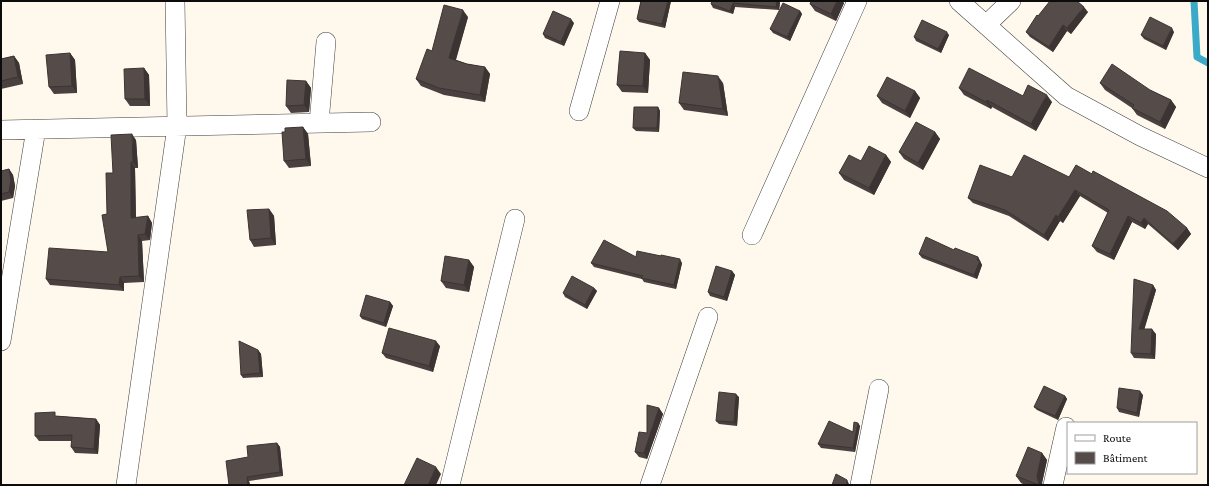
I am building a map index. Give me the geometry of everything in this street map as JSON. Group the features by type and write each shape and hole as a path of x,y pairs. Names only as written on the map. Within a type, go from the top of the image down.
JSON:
{"street":[{"path":"126,485 177,126 174,1"},
{"path":"579,111 610,1"},
{"path":"752,235 857,1"},
{"path":"959,1 1066,96 1140,136 1208,168"},
{"path":"986,25 1011,1"},
{"path":"319,123 326,42"},
{"path":"1,130 371,122"},
{"path":"1,341 36,129"},
{"path":"450,485 515,219"},
{"path":"650,485 708,317"},
{"path":"860,485 879,389"},
{"path":"1053,485 1066,427"}],"building":[{"path":"641,1 668,1 662,24 637,19"},
{"path":"712,1 777,1 776,7 733,3 730,11 711,4"},
{"path":"811,1 837,1 831,14 810,4"},
{"path":"1050,1 1077,1 1084,7 1067,28 1063,25 1049,47 1026,32 1037,15 1038,16"},
{"path":"783,3 800,11 787,37 770,29"},
{"path":"444,5 463,10 449,58 467,64 485,67 480,95 439,88 416,79 427,49 432,51"},
{"path":"553,11 571,19 561,42 543,34"},
{"path":"1150,17 1172,28 1163,46 1141,35"},
{"path":"922,20 947,32 938,49 914,37"},
{"path":"620,51 645,53 643,86 617,85"},
{"path":"70,53 72,86 49,87 46,55"},
{"path":"14,56 18,77 1,81 1,59"},
{"path":"1112,64 1150,90 1171,100 1160,122 1132,108 1134,105 1100,83"},
{"path":"144,68 145,99 125,99 124,69"},
{"path":"969,68 1023,96 1028,85 1047,95 1031,124 987,100 986,102 959,88"},
{"path":"683,72 718,76 723,109 679,103"},
{"path":"887,77 915,91 905,111 877,96"},
{"path":"287,80 306,81 304,105 286,106"},
{"path":"634,107 658,107 657,128 633,128"},
{"path":"916,122 935,132 918,163 899,152"},
{"path":"303,127 306,159 284,161 282,132 285,132 285,128"},
{"path":"132,134 133,162 131,162 131,218 148,216 145,234 138,235 139,276 120,277 119,285 46,279 49,248 108,252 102,215 107,214 106,173 113,173 111,135"},
{"path":"869,146 886,155 869,188 839,173 849,155 861,161"},
{"path":"1024,155 1069,177 1076,165 1092,174 1093,171 1167,211 1187,228 1173,244 1144,218 1141,223 1128,216 1110,254 1092,246 1109,210 1075,190 1058,217 1056,215 1044,235 1005,210 968,198 980,165 1012,177"},
{"path":"9,169 11,180 9,192 1,194 1,171"},
{"path":"269,209 271,238 250,240 247,210"},
{"path":"926,237 954,250 955,248 978,257 977,260 980,261 974,275 919,254"},
{"path":"604,240 636,257 637,251 680,259 674,285 641,278 643,276 591,263"},
{"path":"445,256 469,260 464,285 441,281"},
{"path":"716,266 732,271 724,297 708,292"},
{"path":"572,276 594,288 585,305 563,293"},
{"path":"1134,279 1153,285 1139,329 1152,329 1151,354 1131,353"},
{"path":"366,295 390,302 384,323 360,316"},
{"path":"389,328 436,341 429,366 382,353"},
{"path":"239,341 258,350 260,373 241,375"},
{"path":"1044,386 1065,396 1055,416 1034,407"},
{"path":"1119,388 1140,391 1137,413 1117,408"},
{"path":"719,392 736,394 734,422 716,421"},
{"path":"647,405 659,408 644,453 635,452 639,432 647,433"},
{"path":"55,412 55,416 96,419 94,449 71,447 72,435 35,436 35,413"},
{"path":"829,421 853,432 854,422 858,423 853,448 818,444"},
{"path":"277,443 280,472 247,477 248,485 229,485 226,461 248,457 247,446"},
{"path":"1028,447 1042,453 1037,476 1039,485 1016,476"},
{"path":"417,458 436,467 428,485 404,485"},
{"path":"836,474 847,480 847,485 832,485"}],"waterway":[{"path":"1194,1 1197,57 1208,63"}]}
